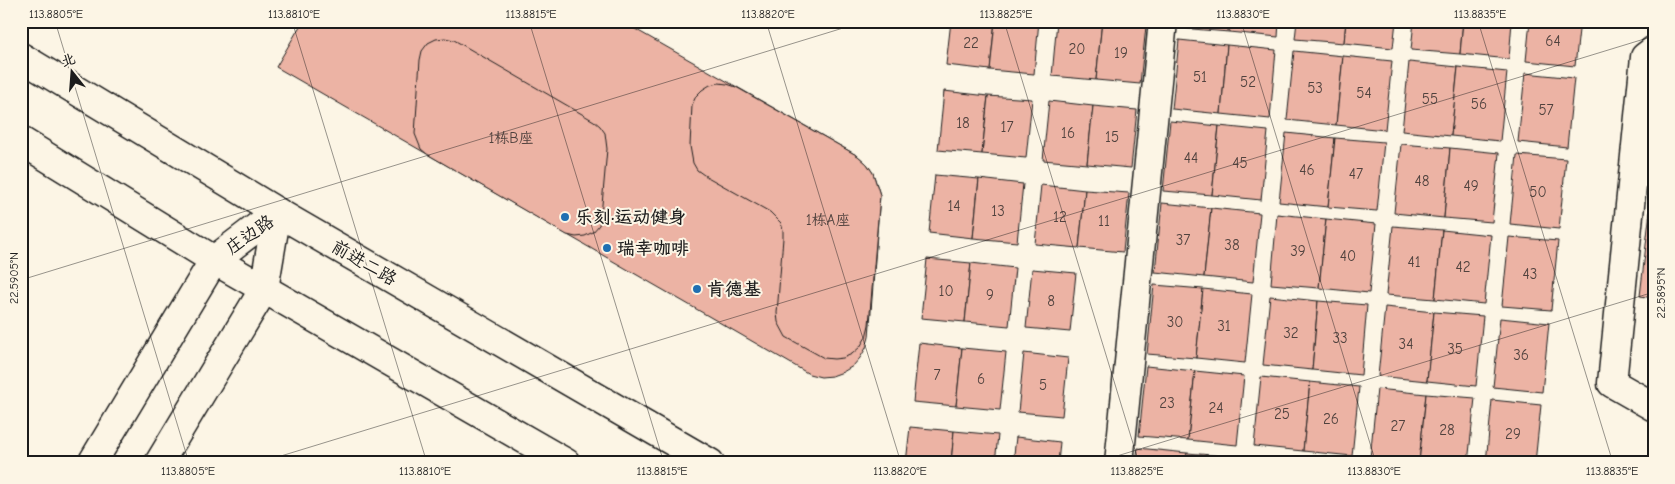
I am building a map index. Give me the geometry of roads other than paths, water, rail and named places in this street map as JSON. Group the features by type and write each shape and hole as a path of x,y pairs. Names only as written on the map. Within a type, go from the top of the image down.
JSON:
{"main road":[{"path":"1119,463 1163,21"},
{"path":"1654,50 1645,57 1612,383 1654,407"},
{"name":"前进二路","path":"21,57 277,212 710,463"},
{"path":"21,141 214,260 566,463"},
{"name":"庄边路","path":"92,463 214,260 277,212"},
{"name":"庄边路","path":"159,463 264,289 277,212"}],"place":[{"name":"乐刻·运动健身","path":"565,217"},
{"name":"瑞幸咖啡","path":"607,248"},
{"name":"肯德基","path":"697,289"}]}
